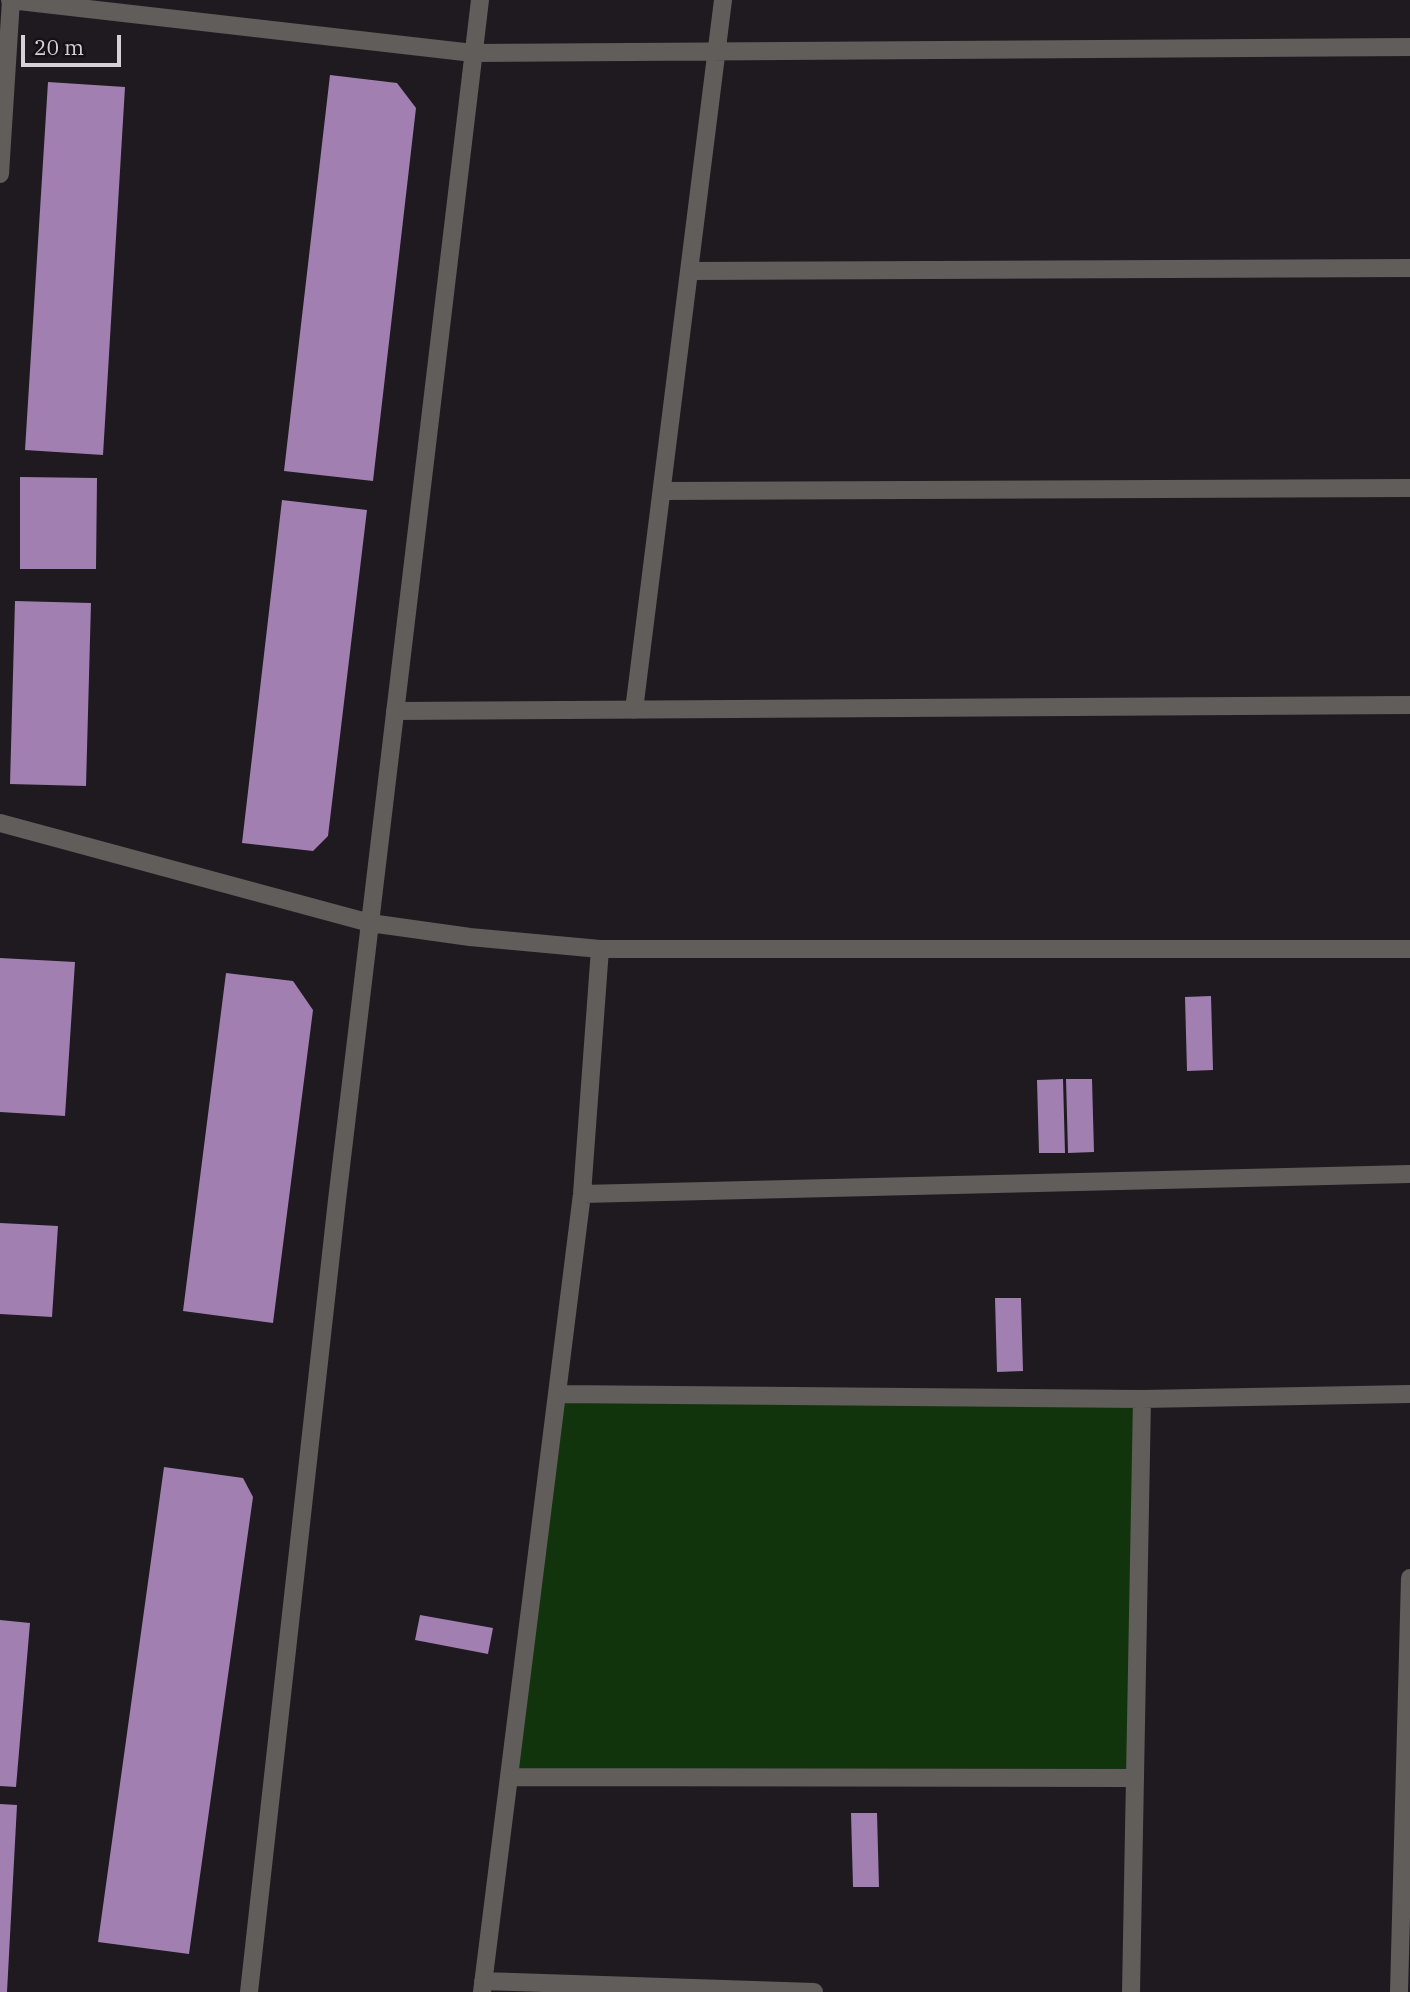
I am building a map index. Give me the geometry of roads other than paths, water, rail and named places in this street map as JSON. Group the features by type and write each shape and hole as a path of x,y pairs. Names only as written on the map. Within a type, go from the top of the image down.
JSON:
{"street":[{"path":"0,174 11,0 473,53 1410,47"},
{"path":"248,1992 335,1214 480,0"},
{"path":"635,710 723,0"},
{"path":"689,271 1410,268"},
{"path":"662,491 1410,488"},
{"path":"395,711 1410,705"},
{"path":"0,823 370,923 470,937 600,949 1410,949"},
{"path":"600,949 582,1194 483,1987 814,1992"},
{"path":"582,1194 1410,1174"},
{"path":"558,1394 1142,1399 1410,1394"},
{"path":"1131,1992 1142,1399"},
{"path":"1399,1992 1410,1578"},
{"path":"510,1777 1133,1778"}]}
